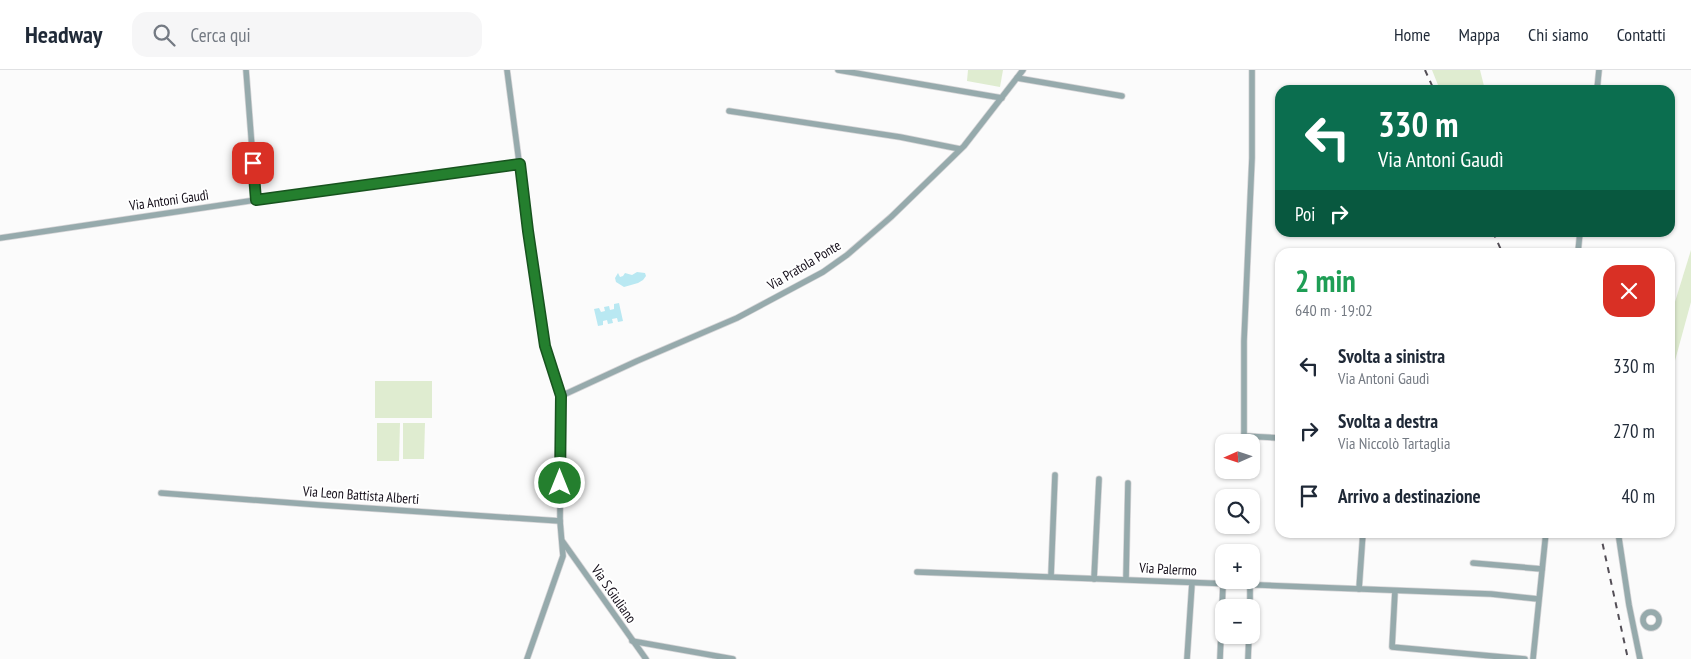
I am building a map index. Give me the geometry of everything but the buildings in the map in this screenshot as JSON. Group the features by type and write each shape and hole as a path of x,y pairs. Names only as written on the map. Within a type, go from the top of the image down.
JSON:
{"street":[{"path":"246,70 256,200"},
{"path":"508,70 528,231 545,346 561,396 560,521 564,556 527,659"},
{"path":"838,70 1002,98"},
{"name":"Via Pratola Ponte","path":"561,396 737,318 823,272 848,255 884,223 960,149 1023,70"},
{"path":"1252,70 1252,158 1245,276 1244,436 1275,438"},
{"path":"1598,85 1599,70"},
{"path":"1017,78 1122,96"},
{"path":"729,111 900,137 960,149"},
{"name":"Via Antoni Gaudì","path":"0,238 256,200 520,164"},
{"path":"1052,576 1054,475"},
{"path":"1094,578 1099,479"},
{"path":"1126,579 1128,483"},
{"name":"Via Leon Battista Alberti","path":"161,493 560,521"},
{"path":"1359,589 1363,538"},
{"path":"1533,659 1545,538"},
{"path":"1619,538 1631,618 1640,659"},
{"name":"Via S.Giuliano","path":"563,542 646,659"},
{"path":"1473,563 1542,569"},
{"name":"Via Palermo","path":"917,572 1215,584"},
{"path":"1187,659 1192,583"},
{"name":"Via Palermo","path":"1260,585 1491,594 1538,599"},
{"path":"1220,659 1223,589"},
{"path":"1395,591 1392,647 1526,659"},
{"path":"1631,618 1643,618"},
{"path":"632,641 733,659"},
{"path":"1248,644 1248,659"}],"green space":[{"path":"968,70 1003,70 1000,87 967,81"},
{"path":"1432,70 1480,70 1484,85 1438,85"},
{"path":"1691,250 1691,302 1675,361 1675,302"},
{"path":"375,381 432,381 432,418 375,418"},
{"path":"377,423 400,423 399,461 377,461"},
{"path":"403,423 425,423 424,459 403,459"}],"water":[{"path":"637,272 645,273 646,276 638,283 624,287 616,282 615,278 618,273 620,277 625,273 632,275"},
{"path":"619,303 623,321 618,322 617,318 612,319 613,323 608,324 607,320 603,321 603,325 598,326 594,309 599,308 601,312 605,311 604,307 609,306 610,310 614,309 614,304"}],"railway":[{"path":"1425,70 1432,85"},
{"path":"1495,237 1500,248"},
{"path":"1601,538 1628,659"}],"route":[{"path":"253,163 256,200 520,164 537,299 545,346 561,396 560,483"}]}
